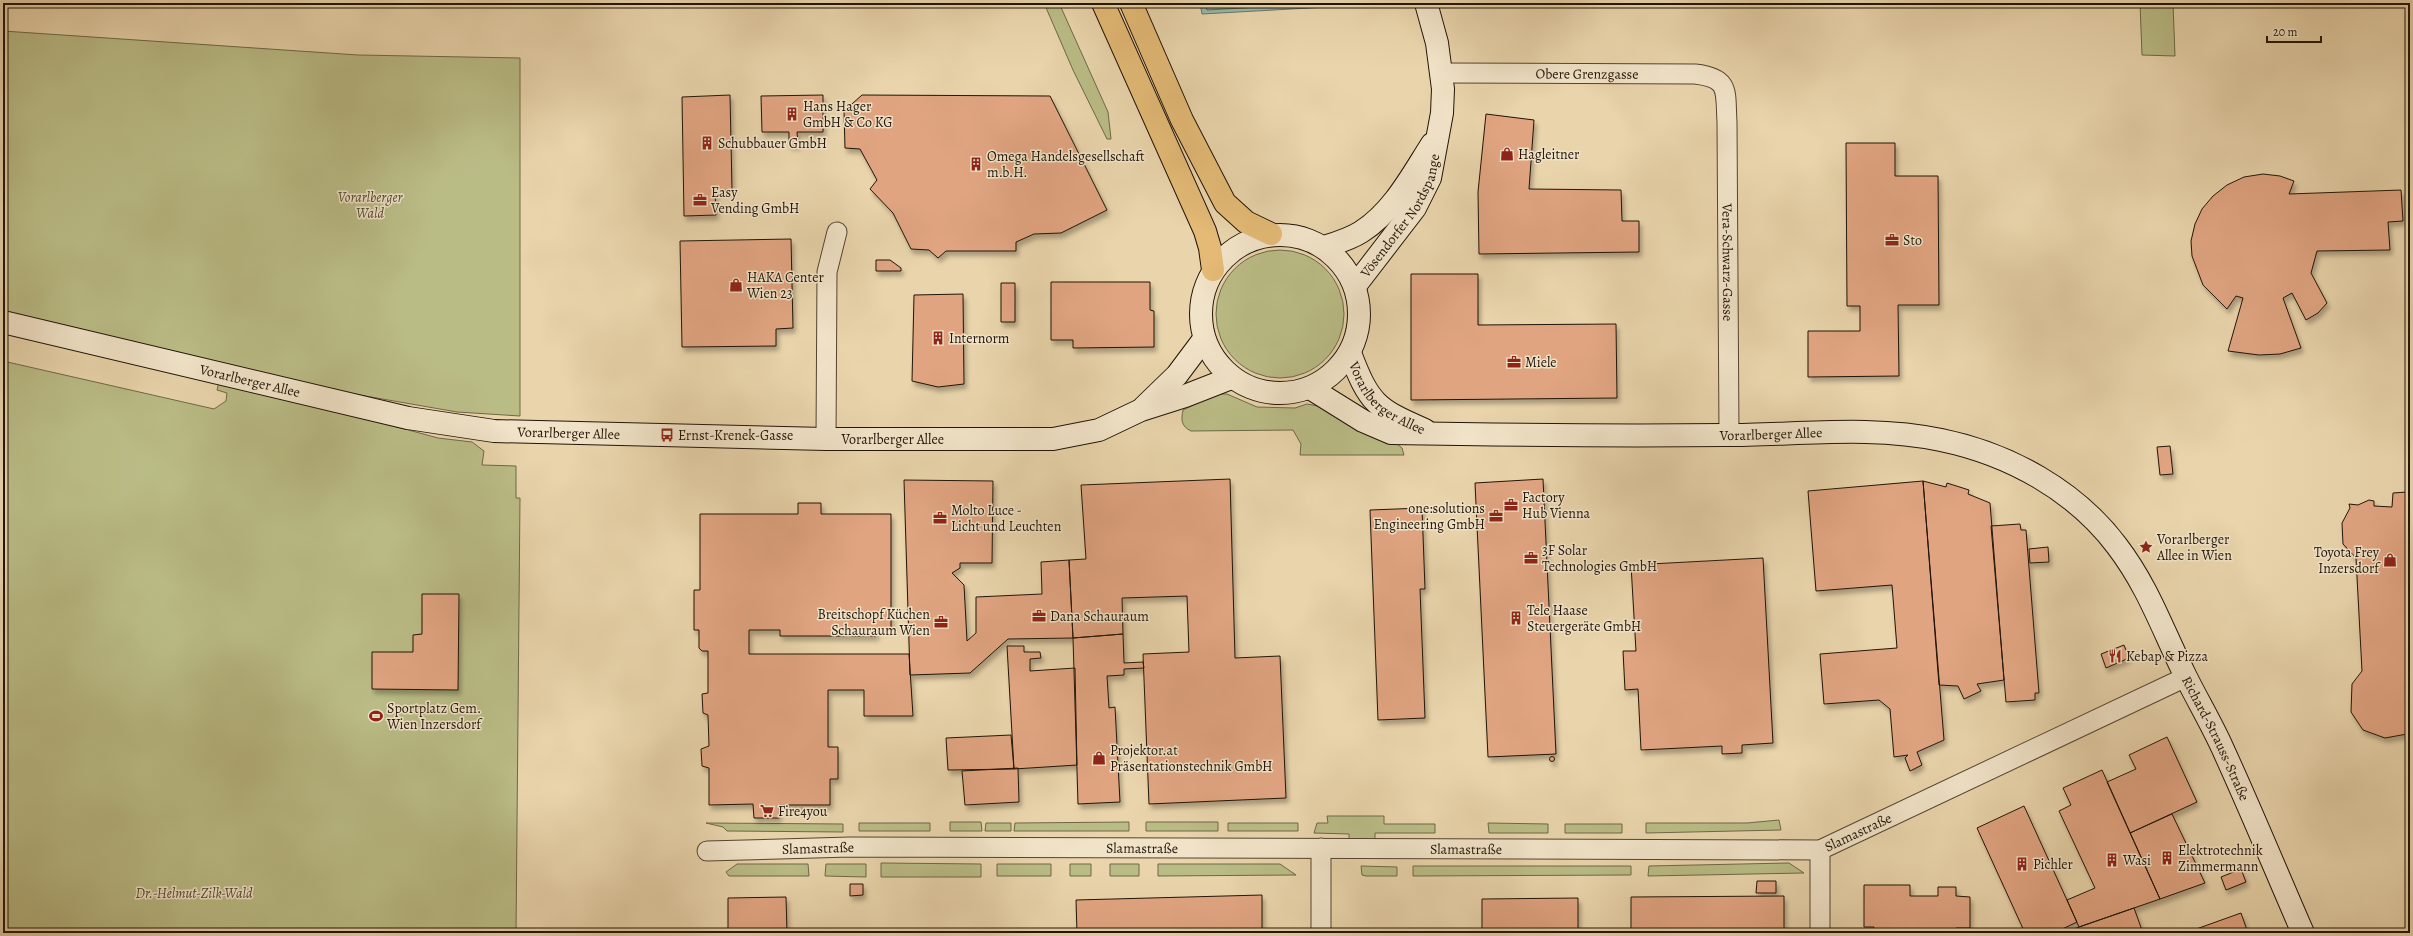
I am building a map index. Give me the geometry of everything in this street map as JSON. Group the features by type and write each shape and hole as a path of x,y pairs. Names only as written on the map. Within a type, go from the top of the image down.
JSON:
{"highway":[{"path":"1131,3 1182,120 1225,203 1246,222 1271,234"},
{"path":"1106,7 1205,231 1213,270"}],"main road":[{"name":"Vösendorfer Nordspange","path":"1355,286 1415,208 1430,178 1435,140 1443,103 1442,73 1437,42 1426,3"},
{"name":"Vösendorfer Nordspange","path":"1324,247 1360,232 1374,223 1397,197 1435,140"},
{"path":"1271,234 1300,236 1324,247 1344,266 1355,286 1360,310 1357,336 1350,353 1329,377 1310,388 1283,394 1256,391 1231,378 1214,360 1204,339 1200,316 1202,294 1213,270 1231,251 1250,240 1271,234"},
{"name":"Vorarlberger Allee","path":"3,322 408,418 494,431 826,439 1053,439 1099,430 1141,410 1185,396 1231,378"},
{"name":"Vorarlberger Allee","path":"1141,410 1193,357 1204,339"},
{"name":"Vorarlberger Allee","path":"1350,353 1364,388 1384,411 1433,434"},
{"name":"Vorarlberger Allee","path":"1310,388 1363,421 1391,433 1729,435 1893,433 1941,440 1987,453 2027,470 2059,490 2088,514"},
{"name":"Richard-Strauss-Straße","path":"2088,514 2115,543 2143,583 2186,677 2221,745 2303,933"}],"street":[{"name":"Obere Grenzgasse","path":"1442,73 1695,74 1712,76 1725,90"},
{"name":"Vera-Schwarz-Gasse","path":"1725,90 1728,122 1729,435"},
{"path":"826,439 827,272 837,232"},
{"name":"Slamastraße","path":"707,851 850,847 1820,850 2186,677"},
{"path":"1321,848 1321,933"},
{"path":"1820,850 1820,933"}],"green space":[{"path":"1044,3 1059,3 1108,112 1111,139 1107,139 1073,70"},
{"path":"2140,3 2173,3 2175,56 2142,55"},
{"name":"Vorarlberger Wald","path":"3,31 358,55 520,58 520,416 457,412 348,393 3,312"},
{"path":"1280,250 1304,255 1325,269 1339,290 1344,314 1339,338 1325,359 1304,373 1280,378 1256,373 1235,359 1221,338 1216,314 1221,290 1235,269 1256,255"},
{"name":"Dr.-Helmut-Zilk-Wald","path":"3,361 214,409 226,401 227,393 217,390 219,382 342,412 438,438 472,442 484,451 482,465 516,466 516,498 520,498 516,933 3,933"},
{"path":"1216,394 1227,394 1257,407 1295,408 1307,404 1323,407 1397,444 1402,448 1404,455 1300,455 1301,444 1293,430 1191,431 1185,427 1182,422 1183,410"},
{"path":"1327,816 1384,816 1384,824 1435,824 1435,833 1375,833 1375,839 1349,841 1349,834 1314,833 1317,823 1328,823"},
{"path":"1779,820 1781,830 1646,833 1646,823 1747,823"},
{"path":"950,822 981,822 982,831 950,831"},
{"path":"1129,822 1129,831 1014,831 1015,823"},
{"path":"1146,822 1218,822 1218,831 1146,831"},
{"path":"706,823 843,824 843,832 727,831 723,827"},
{"path":"859,823 930,823 930,831 859,831"},
{"path":"986,823 1011,823 1011,831 985,831"},
{"path":"1228,823 1298,823 1298,831 1228,831"},
{"path":"1488,823 1548,824 1548,833 1489,833"},
{"path":"1565,824 1622,824 1622,833 1565,833"},
{"path":"881,863 981,864 981,877 881,877"},
{"path":"1789,863 1804,873 1648,876 1649,866"},
{"path":"737,864 808,864 809,876 729,876 726,872"},
{"path":"826,864 866,864 866,877 825,876"},
{"path":"997,864 1051,864 1051,876 997,876"},
{"path":"1070,864 1091,864 1091,876 1070,876"},
{"path":"1110,864 1139,864 1139,876 1110,876"},
{"path":"1158,864 1280,864 1296,875 1158,876"},
{"path":"1361,866 1397,867 1397,876 1362,875"},
{"path":"1413,866 1631,866 1631,875 1413,876"}],"water":[{"path":"1200,3 1344,3 1345,6 1202,14"}],"building":[{"name":"Schubbauer GmbH","path":"730,95 732,190 715,191 716,215 684,216 682,97"},
{"name":"Hans Hager GmbH & Co KG","path":"823,95 823,132 797,132 798,145 789,145 789,132 762,132 761,96"},
{"name":"Omega Handelsgesellschaft m.b.H.","path":"862,95 1050,96 1107,210 1061,233 1034,234 1016,242 1016,251 946,251 938,258 929,250 911,249 893,213 870,189 877,180 860,149 845,148 844,111"},
{"name":"Hagleitner","path":"1486,114 1534,120 1529,189 1621,190 1622,221 1639,221 1639,252 1479,254 1478,192"},
{"name":"Sto","path":"1846,143 1895,143 1895,176 1938,176 1939,305 1898,305 1899,376 1808,377 1808,331 1860,331 1860,306 1847,306"},
{"path":"2263,174 2280,176 2294,181 2289,194 2401,190 2403,221 2388,222 2390,250 2317,251 2311,273 2327,303 2318,313 2306,320 2292,293 2283,298 2301,348 2280,354 2259,355 2228,351 2243,298 2236,296 2227,309 2203,285 2192,256 2191,241 2195,224 2202,209 2213,196 2227,185 2244,177"},
{"name":"HAKA Center Wien 23","path":"791,239 793,328 776,329 776,346 682,347 680,241"},
{"path":"876,260 890,260 901,268 901,271 876,271"},
{"name":"Miele","path":"1411,274 1478,274 1478,325 1616,324 1617,398 1411,400"},
{"path":"1051,282 1150,282 1150,310 1154,311 1154,347 1073,348 1073,340 1051,340"},
{"path":"1001,283 1015,283 1015,322 1001,322"},
{"name":"Internorm","path":"963,294 964,384 938,387 912,381 914,295"},
{"path":"2406,392 2410,392 2410,731 2407,734 2385,738 2363,730 2351,712 2352,684 2362,671 2356,558 2343,544 2342,523 2350,508 2349,504 2358,505 2369,500 2374,501 2374,506 2392,507 2393,493 2407,492"},
{"path":"2170,446 2173,474 2160,475 2157,447"},
{"path":"1230,479 1235,658 1280,656 1286,798 1149,804 1143,654 1189,652 1187,596 1122,598 1123,634 1073,638 1069,560 1086,559 1081,485"},
{"name":"Tele Haase Steuergeräte GmbH","path":"1543,479 1556,754 1488,757 1475,483"},
{"path":"904,480 993,481 992,563 960,563 960,568 952,573 964,585 967,641 976,633 976,597 1042,594 1041,562 1069,560 1073,638 1008,639 970,673 910,675"},
{"path":"1923,481 1944,740 1917,752 1922,765 1910,771 1905,758 1908,755 1894,757 1890,709 1879,700 1824,704 1820,654 1897,648 1892,585 1816,591 1808,491"},
{"path":"1923,481 1946,487 1947,483 1969,490 1968,494 1990,503 2004,680 1977,684 1981,691 1964,699 1958,686 1939,685"},
{"path":"798,503 821,503 821,514 891,514 891,629 876,629 876,636 780,636 780,630 749,630 749,654 909,654 913,716 864,716 864,690 828,690 828,747 838,747 838,779 830,779 830,805 779,805 779,818 754,818 753,804 709,805 709,768 702,766 701,749 709,746 708,715 703,713 702,694 708,693 708,651 702,651 699,648 699,630 694,630 694,590 700,590 700,514 798,514"},
{"path":"1422,508 1425,589 1420,589 1425,718 1378,720 1370,510"},
{"path":"2020,524 2021,530 2026,530 2039,693 2035,693 2035,700 2006,702 1991,526"},
{"path":"2048,547 2049,562 2030,563 2029,549"},
{"path":"1763,558 1773,743 1742,745 1742,753 1722,754 1722,746 1641,750 1638,689 1625,690 1623,651 1636,651 1631,565"},
{"path":"422,594 459,594 458,690 372,689 372,652 413,652 413,635 422,634"},
{"path":"1123,634 1124,663 1143,662 1144,668 1124,669 1124,675 1107,676 1109,708 1115,707 1120,802 1078,804 1073,638"},
{"name":"Kebap & Pizza","path":"2124,645 2129,658 2106,668 2101,654"},
{"path":"1007,646 1024,646 1024,652 1040,652 1041,658 1030,659 1030,671 1075,668 1077,765 1014,769"},
{"path":"1011,735 1014,769 948,770 946,738"},
{"path":"2167,737 2197,802 2130,833 2107,782 2136,769 2129,755"},
{"path":"1552,756 1555,759 1552,762 1549,759"},
{"path":"1018,768 1019,802 965,805 962,771"},
{"name":"Wasi","path":"2102,770 2160,899 2079,927 2067,900 2095,888 2059,811 2071,805 2063,788"},
{"name":"Pichler","path":"2024,806 2077,922 2054,933 2025,933 1977,828"},
{"name":"Elektrotechnik Zimmermann","path":"2172,814 2205,883 2160,899 2130,833"},
{"path":"2241,869 2246,882 2226,890 2221,877"},
{"path":"1757,881 1776,881 1776,893 1756,893"},
{"path":"850,884 863,884 863,895 850,896"},
{"path":"1864,885 1910,885 1910,896 1938,896 1938,887 1956,887 1956,896 1970,897 1970,928 1956,928 1956,933 1874,933 1874,927 1864,927"},
{"path":"1262,895 1262,933 1077,933 1076,900"},
{"path":"1784,896 1784,933 1631,933 1631,897"},
{"path":"786,897 787,933 728,933 728,898"},
{"path":"1578,898 1578,933 1482,933 1482,899"},
{"path":"2134,908 2143,933 2063,933 2079,927"},
{"path":"2241,913 2248,933 2185,933"},
{"path":"913,929 920,929 926,933 907,933"}],"place":[{"name":"Hans Hager GmbH & Co KG","path":"792,114"},
{"name":"Schubbauer GmbH","path":"707,143"},
{"name":"Hagleitner","path":"1507,154"},
{"name":"Omega Handelsgesellschaft m.b.H.","path":"976,164"},
{"name":"Easy Vending GmbH","path":"700,200"},
{"name":"Sto","path":"1892,240"},
{"name":"HAKA Center Wien 23","path":"736,285"},
{"name":"Internorm","path":"938,338"},
{"name":"Miele","path":"1514,362"},
{"name":"Ernst-Krenek-Gasse","path":"667,435"},
{"name":"Factory Hub Vienna","path":"1511,505"},
{"name":"one:solutions Engineering GmbH","path":"1496,516"},
{"name":"Molto Luce - Licht und Leuchten","path":"940,518"},
{"name":"Vorarlberger Allee in Wien","path":"2146,547"},
{"name":"3F Solar Technologies GmbH","path":"1531,558"},
{"name":"Toyota Frey Inzersdorf","path":"2390,560"},
{"name":"Dana Schauraum","path":"1039,616"},
{"name":"Tele Haase Steuergeräte GmbH","path":"1516,618"},
{"name":"Breitschopf Küchen Schauraum Wien","path":"941,622"},
{"name":"Kebap & Pizza","path":"2115,656"},
{"name":"Sportplatz Gem. Wien Inzersdorf","path":"376,716"},
{"name":"Projektor.at Präsentationstechnik GmbH","path":"1099,758"},
{"name":"Fire4you","path":"767,811"},
{"name":"Elektrotechnik Zimmermann","path":"2167,858"},
{"name":"Wasi","path":"2112,860"},
{"name":"Pichler","path":"2022,864"}]}
